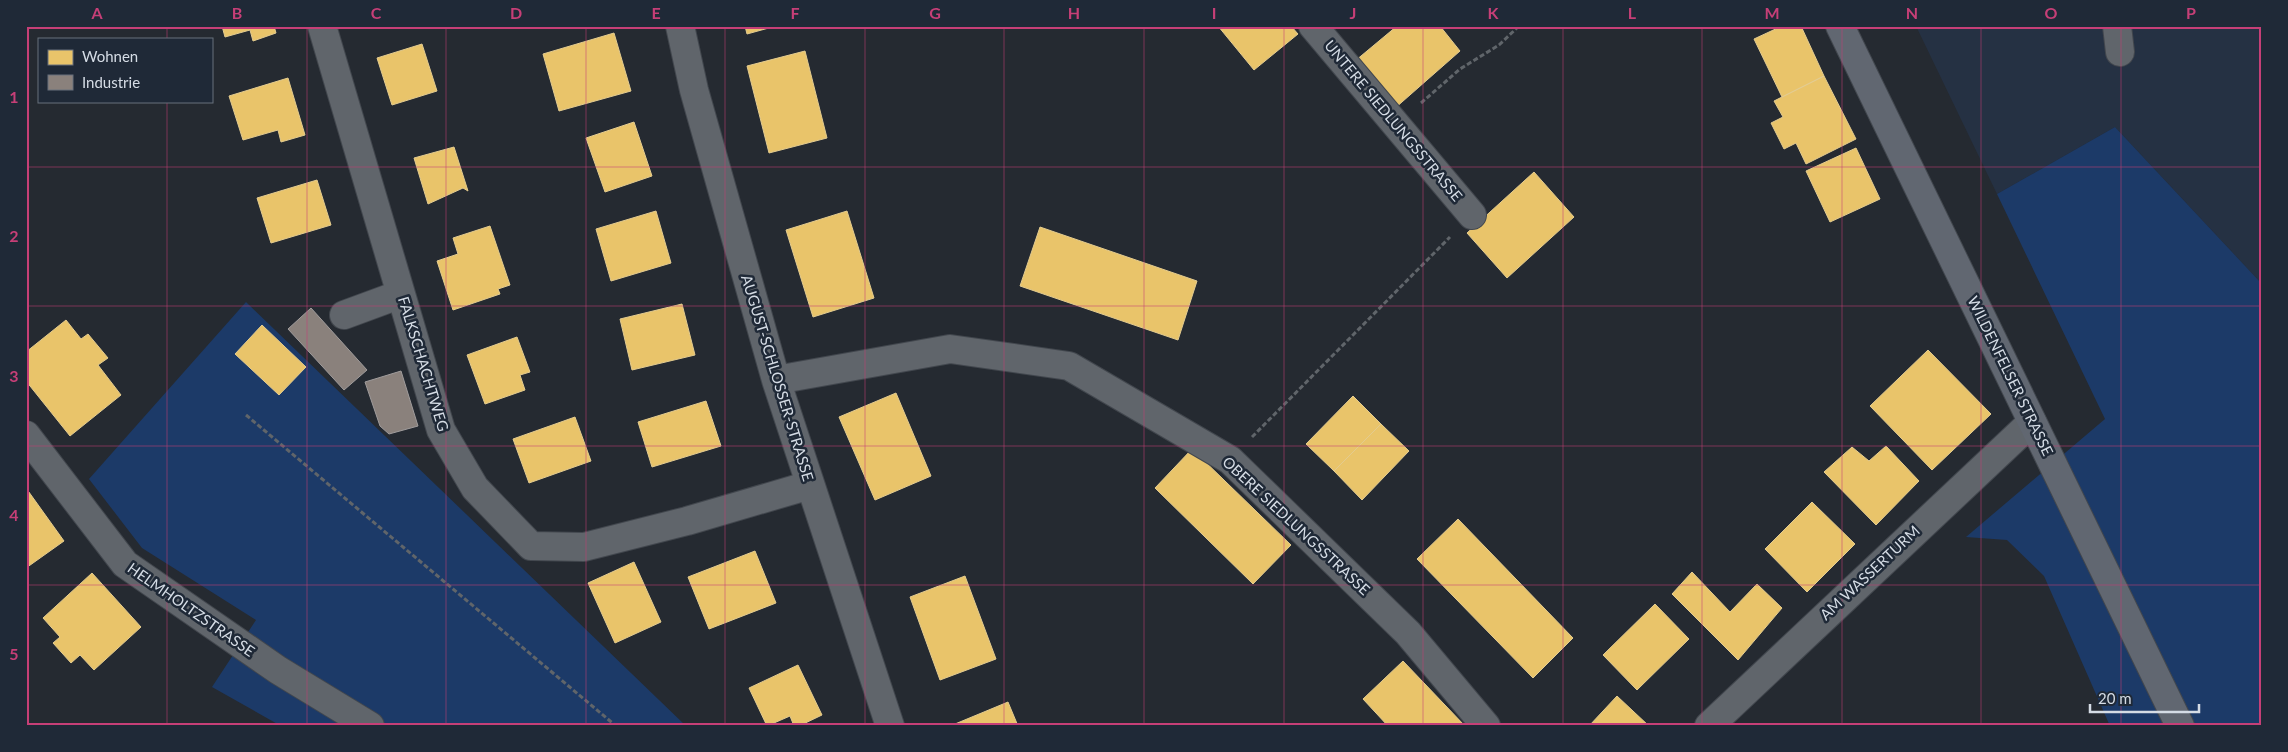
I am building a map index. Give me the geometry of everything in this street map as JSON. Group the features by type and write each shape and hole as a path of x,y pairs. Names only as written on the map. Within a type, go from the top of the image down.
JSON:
{"main road":[{"name":"WILDENFELSER STRASSE","path":"1840,26 2180,726"}],"street":[{"name":"FALKSCHACHTWEG","path":"322,26 441,430 475,488 531,546 584,547 687,521 810,485"},
{"name":"AUGUST-SCHLOSSER-STRASSE","path":"680,26 694,90 776,380 890,726"},
{"name":"UNTERE SIEDLUNGSSTRASSE","path":"1313,26 1472,215"},
{"path":"344,315 401,294"},
{"name":"OBERE SIEDLUNGSSTRASSE","path":"776,380 950,348 1069,366 1230,460 1408,633 1486,726"},
{"name":"AM WASSERTURM","path":"1709,726 2032,422"},
{"name":"HELMHOLTZSTRASSE","path":"26,435 125,564 278,670 370,726"}],"path":[{"path":"1396,125 1460,70 1499,44 1519,26"},
{"path":"1230,460 1472,215"},
{"path":"246,414 616,726"}],"shaded area":[{"path":"1916,26 2262,26 2262,284 2115,127 1997,194"},
{"path":"2115,127 2262,284 2262,726 2110,726 2044,576 2007,540 1966,537 2105,419 1997,194"},
{"path":"246,302 686,726 281,726 212,687 256,620 142,548 89,479"}],"building: Wohnen":[{"path":"222,26 274,26 276,33 253,41 250,30 225,37"},
{"path":"745,26 776,26 747,34"},
{"path":"1218,26 1291,26 1298,34 1254,70"},
{"path":"1397,26 1440,26 1460,51 1394,109 1355,61"},
{"path":"1782,26 1801,26 1824,76 1782,97 1754,39"},
{"path":"614,33 631,91 559,111 543,54"},
{"path":"422,44 437,91 392,105 377,58"},
{"path":"805,51 827,138 769,153 747,66"},
{"path":"1824,76 1856,139 1806,164 1796,143 1784,149 1771,123 1783,117 1774,101"},
{"path":"288,78 305,135 281,142 278,130 243,140 229,96"},
{"path":"634,122 652,176 605,192 586,138"},
{"path":"454,147 468,191 463,188 428,204 414,158"},
{"path":"1856,148 1880,199 1830,222 1806,171"},
{"path":"1534,172 1574,217 1507,278 1467,233"},
{"path":"317,180 331,225 271,243 257,198"},
{"path":"656,211 671,263 611,281 596,229"},
{"path":"847,211 874,298 813,317 786,230"},
{"path":"490,226 510,285 498,289 500,294 453,310 437,261 458,254 453,238"},
{"path":"1040,227 1197,281 1178,340 1020,286"},
{"path":"682,304 695,355 632,370 620,319"},
{"path":"66,320 81,339 88,334 108,358 98,365 121,395 70,436 26,381 26,352"},
{"path":"262,325 306,367 279,395 235,354"},
{"path":"517,337 530,372 520,375 525,390 485,404 467,355"},
{"path":"1928,350 1991,414 1932,470 1870,406"},
{"path":"896,393 931,476 875,500 839,417"},
{"path":"1353,396 1381,424 1334,471 1306,444"},
{"path":"706,401 721,446 652,467 638,422"},
{"path":"575,417 591,461 529,483 513,439"},
{"path":"1381,424 1409,451 1362,500 1334,471"},
{"path":"1886,446 1919,481 1876,525 1824,472 1852,447 1869,461"},
{"path":"1192,449 1291,545 1253,584 1155,488"},
{"path":"26,488 64,541 26,568"},
{"path":"1812,502 1855,544 1807,592 1765,549"},
{"path":"1458,519 1573,638 1533,678 1417,559"},
{"path":"755,551 776,603 709,629 688,577"},
{"path":"634,562 661,622 615,643 588,583"},
{"path":"1692,572 1730,612 1757,584 1782,608 1738,660 1672,594"},
{"path":"92,573 141,627 94,670 80,655 71,663 53,643 60,637 43,618"},
{"path":"965,576 996,659 940,680 910,597"},
{"path":"1655,604 1689,639 1637,690 1603,655"},
{"path":"1403,661 1465,726 1388,726 1363,699"},
{"path":"798,665 822,715 799,726 794,726 790,716 767,726 749,688"},
{"path":"1617,696 1649,726 1589,726"},
{"path":"1008,702 1018,726 955,726 955,724"}],"building: Industrie":[{"path":"311,308 367,370 344,390 288,329"},
{"path":"401,371 418,426 389,434 380,426 365,382"}]}
